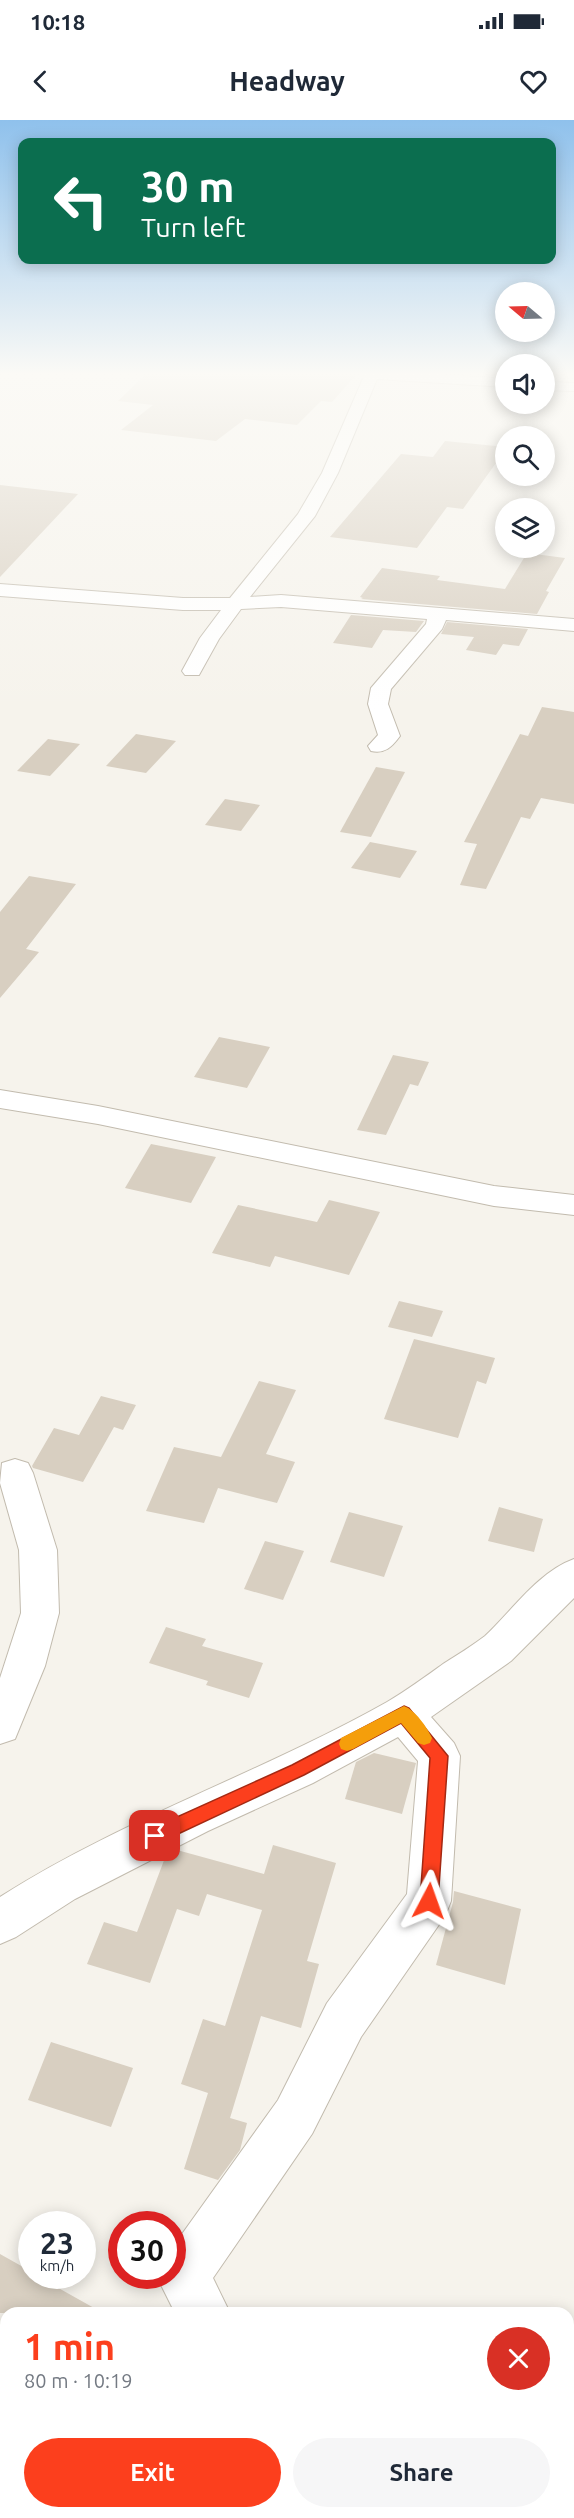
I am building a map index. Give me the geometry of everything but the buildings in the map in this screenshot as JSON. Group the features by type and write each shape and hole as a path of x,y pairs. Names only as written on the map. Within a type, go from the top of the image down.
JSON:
{"street":[{"path":"192,671 210,638 306,516 323,486"},
{"path":"0,590 172,603 235,604 281,601 574,625"},
{"path":"379,746 389,736 378,704 381,688 435,625 438,614"},
{"path":"0,1099 98,1115 494,1196 574,1205"},
{"path":"0,1726 25,1666 40,1613 38,1550 15,1473"},
{"path":"0,1922 59,1884 193,1817 298,1770 404,1714 497,1649 574,1575"},
{"path":"200,2307 183,2277 295,2117 344,2020 429,1901 439,1756 404,1714"}],"slow traffic":[{"path":"347,1744 404,1714 424,1738"}],"route":[{"path":"155,1836 298,1770 404,1714 439,1756 429,1901"}]}
